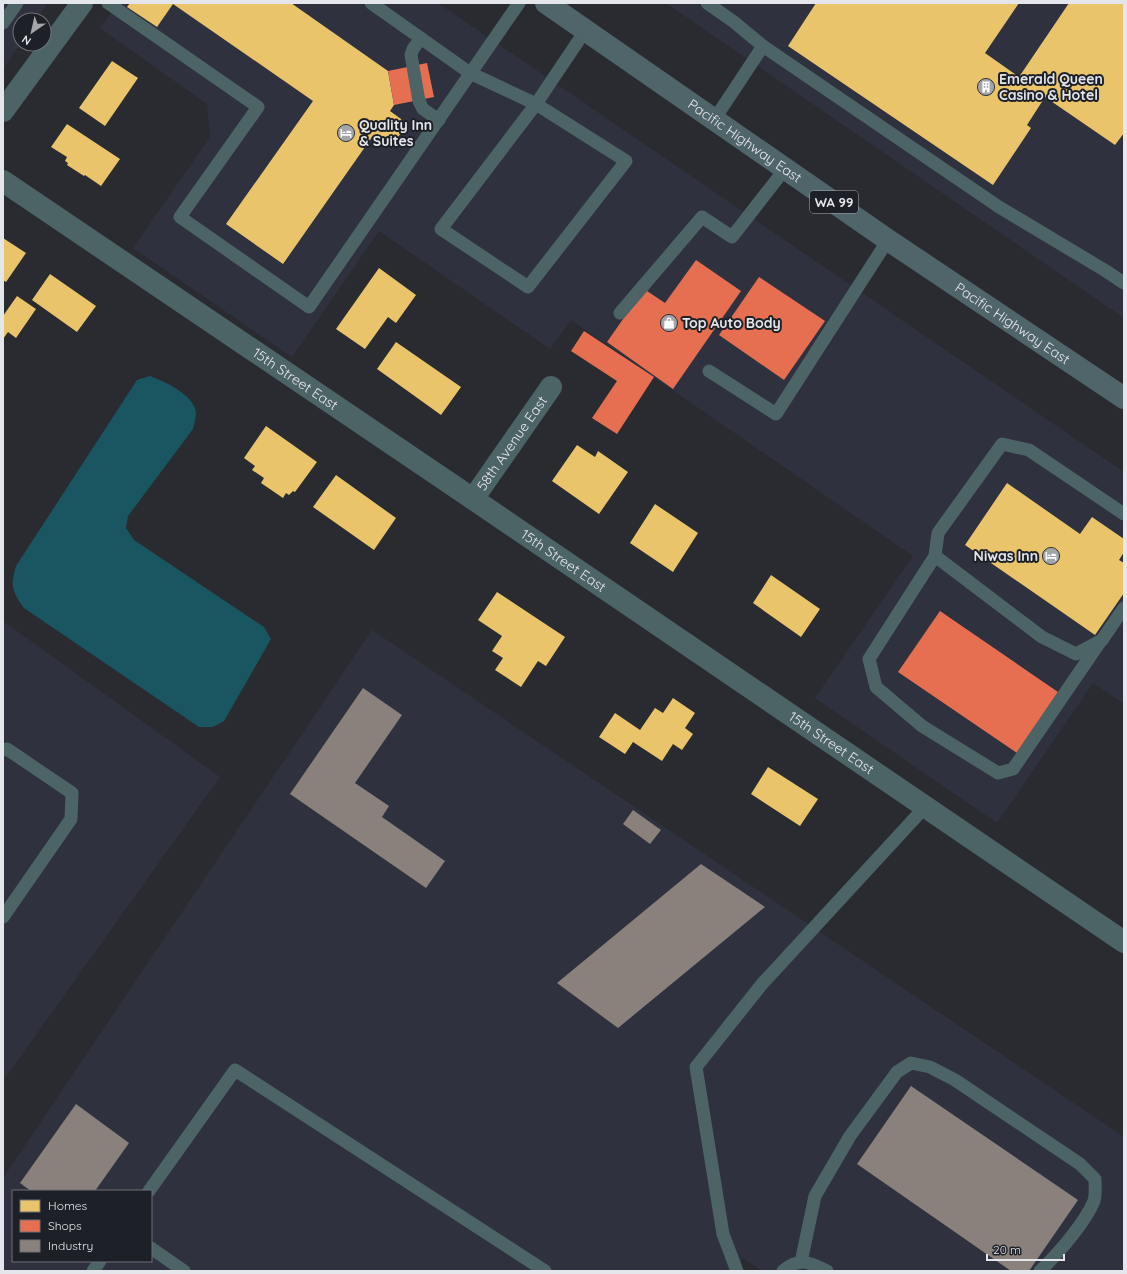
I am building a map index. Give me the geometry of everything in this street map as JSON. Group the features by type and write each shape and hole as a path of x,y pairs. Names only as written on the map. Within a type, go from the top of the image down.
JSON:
{"main road":[{"name":"Pacific Highway East","path":"546,3 888,240 1121,390"}],"street":[{"path":"3,111 82,3"},
{"name":"15th Street East","path":"3,181 1124,942"},
{"name":"58th Avenue East","path":"473,499 551,387"}],"lane":[{"path":"3,23 17,3"},
{"path":"108,3 258,107 180,217 309,307 519,3"},
{"path":"371,3 470,73 536,104 626,161 528,287 441,229 536,104 585,31"},
{"path":"707,3 734,22 763,46 999,207 1124,283"},
{"path":"421,38 413,49 411,55 419,101 423,109 439,120"},
{"path":"714,120 763,46"},
{"path":"620,313 702,216 732,237 785,169"},
{"path":"709,371 776,414 888,240"},
{"path":"1124,514 1029,450 1002,444 938,533 935,556 869,659 876,687 922,726 998,773 1013,770 1124,608"},
{"path":"935,556 1042,637 1076,654 1102,640"},
{"path":"3,750 7,749 72,793 71,819 3,917"},
{"path":"737,1271 723,1234 696,1067 762,984 925,807"},
{"path":"801,1262 815,1196 850,1136 897,1072 911,1063 930,1067 955,1080 1080,1164 1095,1180 1094,1200 1083,1220 1054,1258 1040,1271"},
{"path":"151,1190 235,1070 545,1271"},
{"path":"152,1249 184,1271"},
{"path":"94,1271 99,1262"},
{"path":"783,1271 790,1265 801,1262 812,1263 827,1271"}],"shaded area":[{"path":"3,3 48,3 42,12 12,12 12,52 15,52 3,69"},
{"path":"119,3 438,3 1124,472 1124,704 1093,683 997,823 815,698 913,556 571,320 550,349 379,231 292,357 133,248 210,137 207,104 100,28"},
{"path":"666,3 1124,3 1124,318"},
{"path":"3,621 220,777 3,1081"},
{"path":"372,630 1124,1137 1124,1271 762,1271 743,1258 734,1271 3,1271 3,1178"}],"water":[{"path":"150,376 171,386 185,395 194,406 196,417 193,429 128,516 126,528 134,540 264,627 271,639 224,721 213,727 199,727 24,608 13,588 13,579 16,566 137,380"}],"building: Homes":[{"name":"Quality Inn & Suites","path":"130,3 291,3 388,71 394,105 390,111 401,119 404,129 392,145 383,145 372,137 283,264 226,224 313,101 173,4 157,27 127,7"},
{"name":"Emerald Queen Casino & Hotel","path":"816,3 1019,3 985,53 1019,77 1069,3 1124,3 1124,133 1115,145 1045,97 1027,125 1031,128 993,185 788,46"},
{"path":"112,61 138,78 105,126 79,108"},
{"path":"67,124 120,159 101,186 67,165 68,163 65,161 67,157 51,147"},
{"path":"3,238 26,253 6,282 3,280"},
{"path":"379,268 416,295 396,323 388,317 365,349 336,329"},
{"path":"50,274 96,306 77,332 32,300"},
{"path":"17,296 36,309 16,338 8,332 3,339 3,316"},
{"path":"396,342 461,387 441,415 377,369"},
{"path":"266,426 317,462 295,492 293,491 289,495 286,493 283,498 261,483 264,478 252,470 255,466 244,458"},
{"path":"577,445 595,457 598,451 628,472 599,514 552,481"},
{"path":"336,475 396,518 374,550 313,507"},
{"name":"Niwas Inn","path":"1007,483 1080,534 1092,517 1124,539 1124,552 1119,560 1124,563 1124,593 1095,635 965,545"},
{"path":"655,504 698,533 673,572 630,543"},
{"path":"771,575 820,609 801,637 753,603"},
{"path":"497,592 565,637 546,666 538,661 521,687 495,670 503,658 492,651 502,636 478,620"},
{"path":"673,698 695,713 685,728 693,734 682,750 673,744 662,761 633,742 625,754 599,737 615,713 640,730 655,708 663,713"},
{"path":"768,767 818,799 800,826 751,794"}],"building: Shops":[{"path":"427,63 434,97 394,105 388,71"},
{"name":"Top Auto Body","path":"696,260 741,291 673,389 607,342 644,289 665,303"},
{"path":"759,277 825,321 784,380 719,335"},
{"path":"584,331 654,377 617,434 592,418 617,381 571,351"},
{"path":"940,611 1058,692 1017,753 898,672"}],"building: Industry":[{"path":"363,688 402,715 355,783 389,806 382,817 445,861 426,888 290,794"},
{"path":"633,810 661,830 650,844 623,824"},
{"path":"701,864 765,907 618,1028 557,983"},
{"path":"911,1086 1078,1200 1029,1271 1011,1271 857,1164"},
{"path":"76,1104 129,1143 96,1190 30,1190 20,1183"}],"place":[{"name":"Emerald Queen Casino & Hotel","path":"986,87"},
{"name":"Quality Inn & Suites","path":"346,133"},
{"name":"Top Auto Body","path":"669,323"},
{"name":"Niwas Inn","path":"1051,556"}]}
